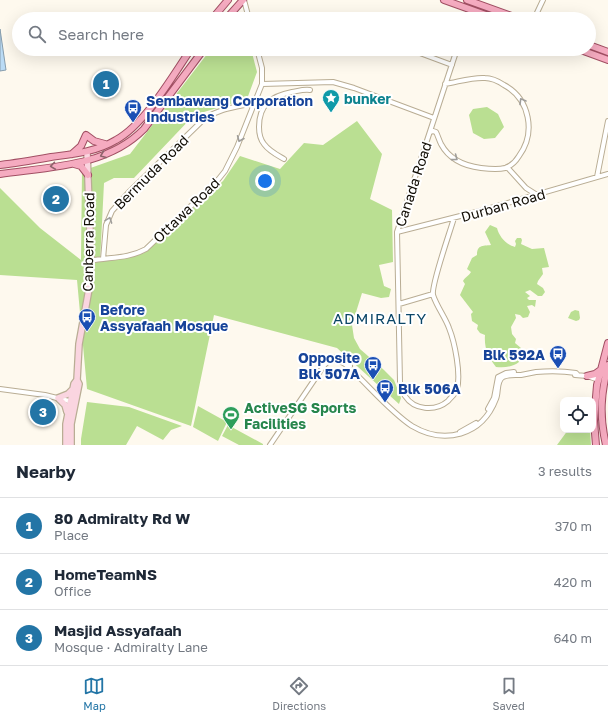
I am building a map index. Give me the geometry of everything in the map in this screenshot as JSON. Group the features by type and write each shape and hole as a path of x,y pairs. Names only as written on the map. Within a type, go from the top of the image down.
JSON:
{"main road":[{"path":"218,12 228,0"},
{"path":"233,12 244,0"},
{"path":"444,0 478,12"},
{"path":"467,0 475,1 502,12"},
{"path":"596,48 608,52"},
{"path":"2,164 87,152 115,141 138,122 173,77 186,56"},
{"path":"0,174 87,161 120,148 144,129 199,56"},
{"path":"596,56 608,60"},
{"path":"173,77 178,78 186,74"},
{"path":"71,155 81,146 86,135 98,143 107,144"},
{"name":"Canberra Road","path":"66,445 67,413 73,402 79,384 77,380 79,344 89,289 90,262 87,152"},
{"path":"72,163 81,166 88,176"},
{"path":"2,164 7,170 19,171"},
{"path":"606,445 601,420 601,381 608,343"},
{"path":"596,445 594,421 597,385 601,381 608,365"},
{"path":"587,376 595,374 602,369"},
{"name":"Canberra Road","path":"71,445 73,388 77,380"},
{"path":"67,413 65,405 58,398 68,394 73,388"}],"street":[{"path":"244,0 247,12"},
{"path":"537,12 543,0"},
{"name":"Ottawa Road","path":"90,262 128,256 146,249 217,181 225,171 262,84 262,68 259,56"},
{"path":"428,56 452,65"},
{"name":"Canada Road","path":"433,294 453,339 457,367 457,389 453,396 445,403 432,408 422,408 416,406 404,396 400,382 397,232 455,56"},
{"path":"430,132 436,132 441,144 454,159 462,164 472,167 488,169 508,167 523,151 528,135 529,126 525,107 520,97 510,88 496,80 485,78 476,78 445,84"},
{"path":"262,84 333,82 344,84 434,118"},
{"path":"294,92 297,83"},
{"path":"284,159 263,143 259,130 259,120 263,107 271,99 294,92 310,90"},
{"name":"Bermuda Road","path":"103,259 108,220 112,211 128,193 208,116 222,110 254,103"},
{"path":"249,117 259,120"},
{"path":"597,177 608,121"},
{"path":"508,167 526,188 538,195"},
{"name":"Durban Road","path":"397,232 538,195 608,174"},
{"path":"399,304 433,294 435,281 454,218"},
{"path":"269,445 325,364 333,358 348,368 412,426 440,438 459,435 479,424 491,410 496,400 501,377 529,374 577,374 601,381"},
{"path":"0,389 58,398 73,402"}],"green space":[{"path":"206,56 253,56 257,72 247,99 194,115 134,178 114,178 104,183 100,262 144,253 223,181 240,156 280,169 304,143 323,145 357,121 382,154 370,199 392,210 393,262 379,265 384,286 391,289 389,297 381,298 362,293 352,325 354,338 360,349 394,380 401,398 399,404 337,348 214,315 191,426 87,389 77,280 0,275 0,188 40,228 81,260 82,171 130,154"},
{"path":"487,107 498,114 504,127 495,138 484,139 473,133 469,115 473,109"},
{"path":"490,225 497,228 503,240 512,246 515,247 515,241 517,238 521,238 521,244 532,249 544,248 549,267 542,268 543,274 537,284 543,288 545,292 542,296 538,296 530,290 525,292 530,296 527,298 529,300 536,300 535,307 532,305 527,306 530,312 528,317 523,318 520,315 515,314 516,318 511,327 512,334 516,339 515,343 521,348 518,357 519,362 505,367 496,367 491,360 486,348 485,335 480,333 477,329 478,325 472,321 471,314 473,312 460,295 465,284 463,281 471,272 467,269 472,258 477,255 479,248 491,245 485,232"},
{"path":"575,310 579,311 580,318 576,321 568,318 571,312"},
{"path":"87,402 129,407 182,426 171,430 163,440 137,426 126,445 81,445"},
{"path":"198,406 227,422 218,441 193,427"},
{"name":"ActiveSG Sports Facilities","path":"228,425 263,445 239,445 222,436"},
{"path":"566,433 590,433 591,445 557,445"}],"water":[{"path":"0,29 6,70 0,71"}],"place":[{"name":"80 Admiralty Rd W","path":"106,84"},
{"name":"bunker","path":"331,113"},
{"name":"Sembawang Corporation Industries","path":"133,123"},
{"name":"HomeTeamNS","path":"56,199"},
{"name":"Before Assyafaah Mosque","path":"87,332"},
{"name":"Blk 592A","path":"558,369"},
{"name":"Opposite Blk 507A","path":"373,380"},
{"name":"Blk 506A","path":"385,403"},
{"name":"Masjid Assyafaah","path":"43,412"},
{"name":"ActiveSG Sports Facilities","path":"231,430"}],"district":[{"name":"ADMIRALTY","path":"380,318"}]}
